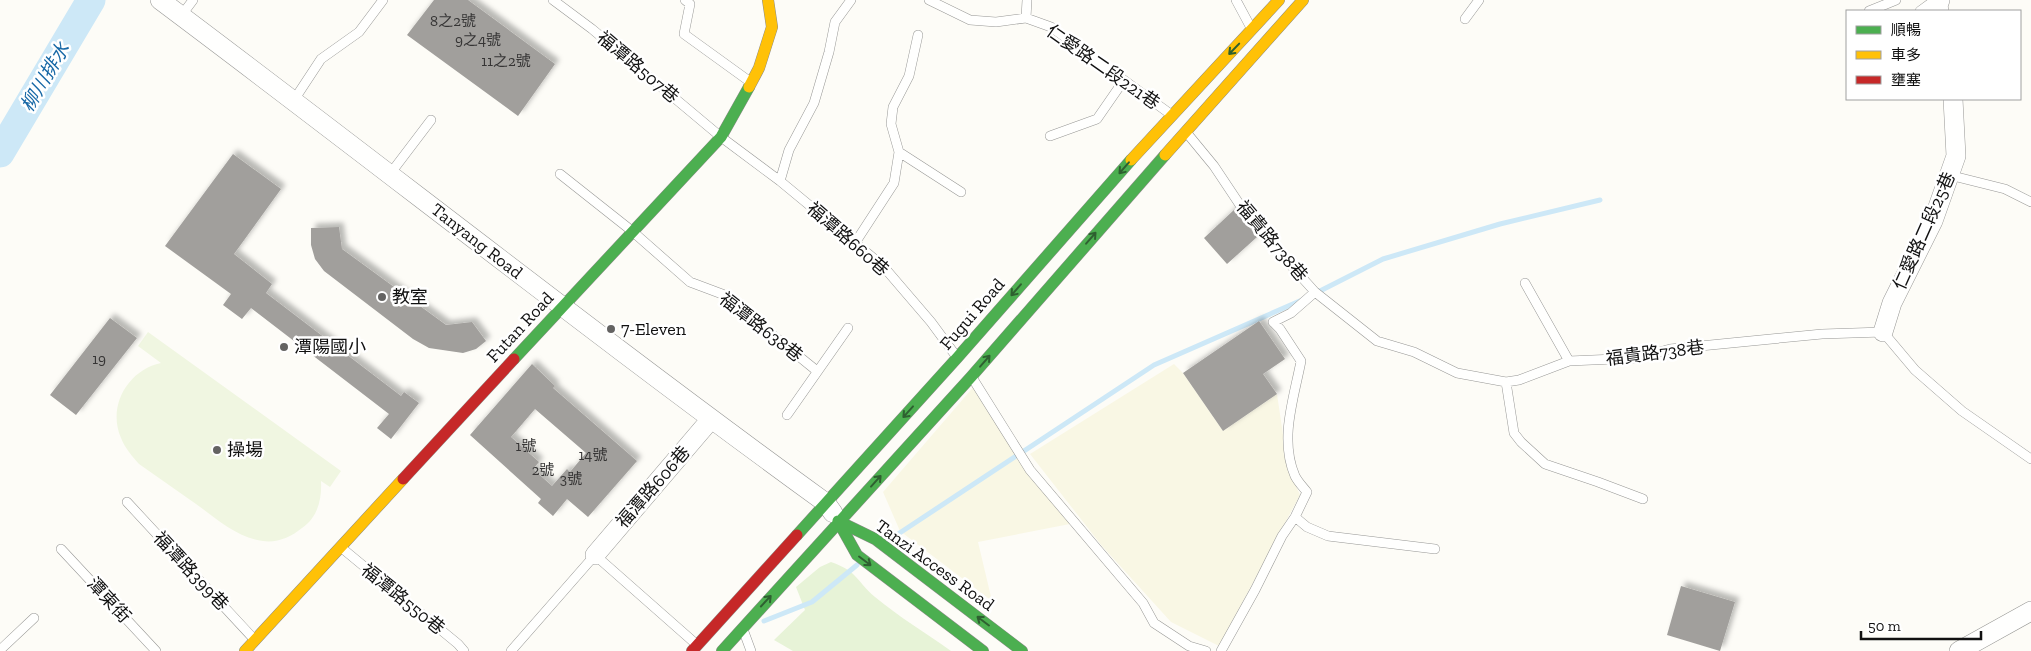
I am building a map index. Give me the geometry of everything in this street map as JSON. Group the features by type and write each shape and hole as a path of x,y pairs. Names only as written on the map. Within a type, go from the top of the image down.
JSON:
{"street":[{"name":"Tanyang Road","path":"160,0 294,100 562,307 826,503 838,522"},
{"name":"Futan Road","path":"245,651 721,137 758,68 772,27 768,0"},
{"name":"Fugui Road","path":"694,648 957,358 1171,115 1279,0"},
{"path":"722,651 971,376 1185,131 1303,0"},
{"name":"仁愛路二段25巷","path":"1883,332 1892,303 1933,221 1956,156 1953,100"},
{"name":"福潭路606巷","path":"595,555 711,419"},
{"name":"Tanzi Access Road","path":"838,522 857,555 983,651"},
{"name":"Tanzi Access Road","path":"838,522 875,539 1022,651"},
{"path":"1959,651 2031,611"}],"lane":[{"path":"181,16 193,0"},
{"path":"294,100 321,59 359,32 383,0"},
{"name":"福潭路507巷","path":"553,0 592,29 721,137"},
{"path":"685,0 690,4 684,34 751,82"},
{"path":"780,181 789,150 814,103 829,52 835,22 851,0"},
{"name":"仁愛路二段221巷","path":"929,0 970,20 996,22 1026,18 1051,27 1171,115 1185,131"},
{"path":"1026,18 1027,0"},
{"path":"1236,0 1252,30"},
{"path":"1465,19 1479,0"},
{"path":"1871,10 1896,0"},
{"path":"1921,10 1935,0"},
{"path":"855,243 894,183 899,152 891,124 893,107 909,76 918,35"},
{"path":"1050,136 1097,119 1124,80"},
{"path":"390,174 431,120"},
{"name":"福貴路738巷","path":"1185,131 1214,166 1250,220 1315,292 1377,341 1414,352 1457,373 1506,382 1519,380 1569,361 1638,358 1670,349 1812,335 1883,332"},
{"name":"福潭路660巷","path":"721,137 780,181 883,266 931,322 957,358"},
{"path":"899,152 961,192"},
{"name":"福潭路638巷","path":"560,174 632,231 690,282 722,294 817,371"},
{"path":"1949,175 2005,189 2031,202"},
{"path":"1525,283 1569,361"},
{"path":"1221,651 1307,492 1296,478 1291,464 1288,419 1295,396 1301,361 1280,329 1273,322 1290,313 1315,292"},
{"path":"787,415 848,328"},
{"path":"1883,332 1915,370 1962,411 2031,459"},
{"path":"971,376 1030,470 1143,603 1154,623 1189,646 1206,651"},
{"path":"1506,382 1514,433 1545,464 1643,499"},
{"name":"福潭路399巷","path":"127,502 256,640"},
{"path":"1295,517 1308,527 1328,536 1435,549"},
{"name":"福潭路550巷","path":"341,548 458,644 464,651"},
{"name":"潭東街","path":"61,549 150,649"},
{"path":"511,651 595,555 694,648"},
{"path":"0,650 34,618"},
{"path":"743,627 751,651"}],"shaded area":[{"path":"1174,364 1183,373 1223,431 1277,394 1288,468 1300,495 1219,646 1171,622 1102,546 1030,454"},
{"path":"976,384 995,416 1075,523 978,542 992,601 900,531 883,492"}],"green space":[{"path":"148,332 341,471 330,487 321,481 320,501 312,519 307,524 289,537 279,540 263,541 244,536 227,527 139,464 131,455 121,438 117,426 117,414 123,391 130,381 149,367 161,363 138,346"},
{"path":"831,562 847,569 884,604 951,651 793,651 774,640 805,610 796,587 820,567"}],"building":[{"path":"434,0 468,0 555,64 518,116 407,35"},
{"path":"233,154 281,189 234,254 272,284 266,293 401,396 404,392 419,403 391,439 377,428 389,414 251,308 242,319 223,305 231,294 165,246"},
{"path":"1235,209 1257,237 1227,264 1204,238"},
{"name":"教室","path":"339,227 342,249 446,325 472,322 486,341 476,349 463,353 429,348 413,339 324,271 315,259 311,245 311,228"},
{"path":"110,318 137,338 76,415 50,395"},
{"path":"1259,321 1285,359 1263,374 1277,394 1223,431 1183,373"},
{"path":"532,364 555,386 553,388 637,461 588,517 567,499 553,516 538,503 541,499 470,435","holes":["535,409 586,453 570,472 567,469 552,486 533,469 539,462 511,437"]},
{"path":"1681,586 1735,602 1720,651 1667,635"}],"waterway":[{"name":"柳川排水","path":"0,153 91,0"},
{"path":"1316,293 1383,259 1500,224 1600,200"},
{"path":"889,540 1154,365 1302,300"},
{"path":"764,621 812,602 857,565"}],"traffic: fast":[{"path":"514,359 721,137 749,87"},
{"path":"722,651 971,377 1165,155"},
{"path":"797,535 957,358 1131,160"},
{"path":"838,521 875,539 1022,651"},
{"path":"838,521 857,555 983,651"}],"traffic: slow":[{"path":"749,87 759,68 772,27 768,0"},
{"path":"1131,160 1279,0"},
{"path":"1165,155 1303,0"},
{"path":"245,651 403,479"}],"traffic: jam":[{"path":"403,479 514,359"},
{"path":"692,651 797,535"}],"place":[{"name":"教室","path":"382,297"},
{"name":"7-Eleven","path":"611,329"},
{"name":"潭陽國小","path":"284,347"},
{"name":"操場","path":"217,450"}]}
